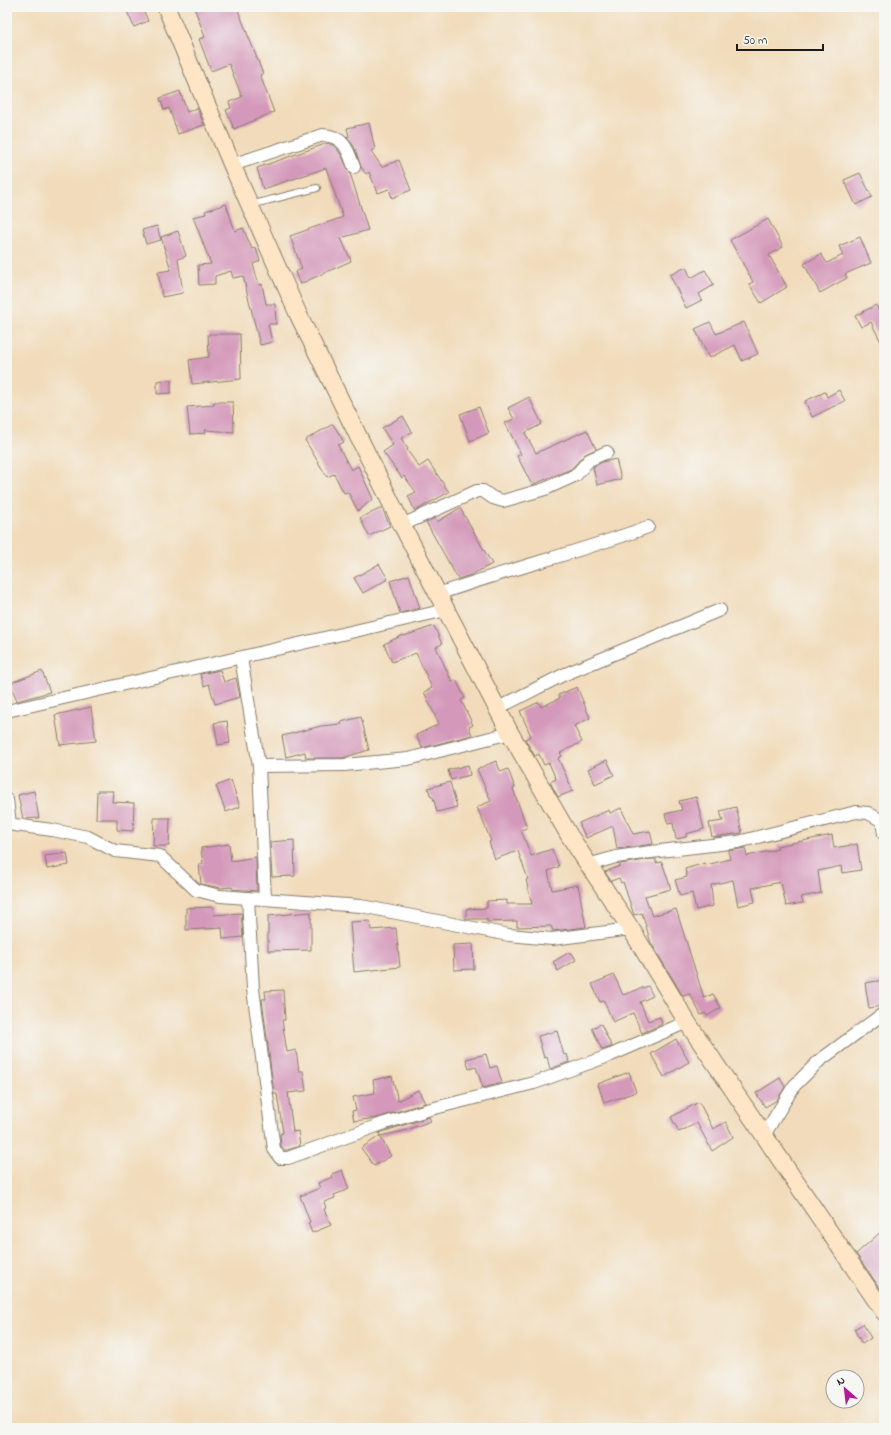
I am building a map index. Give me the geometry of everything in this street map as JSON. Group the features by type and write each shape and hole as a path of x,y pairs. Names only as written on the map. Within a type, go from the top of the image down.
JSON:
{"street":[{"path":"166,7 232,165 299,316 402,525 510,733 588,865 631,929 687,1022 884,1312"},
{"path":"232,165 323,135 338,138 343,142 347,147 354,167"},
{"path":"402,525 477,490 503,501 545,489 576,475 589,460 607,452"},
{"path":"438,594 500,572 562,556 648,526"},
{"path":"7,711 446,610"},
{"path":"498,708 563,676 720,610"},
{"path":"241,658 259,766 265,899"},
{"path":"259,766 344,765 408,759 510,733"},
{"path":"7,800 8,824 88,837 115,850 160,856 196,890 220,896 361,906 509,935 552,939 631,929"},
{"path":"588,865 616,857 738,842 856,812 868,813 883,821 884,834"},
{"path":"248,898 253,989 274,1149 280,1158 288,1158 385,1123 427,1110 534,1083 611,1055 687,1022"},
{"path":"764,1135 794,1086 819,1061 884,1013"}],"lane":[{"path":"250,205 317,188"}],"building":[{"path":"125,7 142,7 148,21 134,27"},
{"path":"194,7 237,7 263,74 260,75 274,112 234,129 226,110 231,108 229,102 242,97 229,64 211,71 199,39 205,37"},
{"path":"180,91 187,112 197,108 204,125 178,134 169,108 164,110 160,98"},
{"path":"369,123 375,149 371,151 382,167 399,160 411,190 392,198 389,189 378,193 369,172 366,174 361,167 354,146 346,137 349,136 347,128"},
{"path":"328,143 336,147 350,173 368,230 341,238 351,261 300,284 295,272 302,269 290,236 343,217 326,168 263,189 257,168"},
{"path":"860,173 872,197 856,205 844,180"},
{"path":"226,204 235,231 243,228 252,249 256,248 260,261 253,264 259,285 262,284 266,304 275,304 276,324 268,324 272,342 260,345 243,276 233,278 231,271 215,276 215,284 199,285 198,265 211,264 193,217 206,214 205,211"},
{"path":"768,219 783,247 769,255 787,287 761,303 749,284 753,282 730,240"},
{"path":"157,226 161,240 146,244 142,230"},
{"path":"178,231 186,256 178,259 183,293 162,297 158,272 171,270 161,237"},
{"path":"860,237 871,263 845,274 847,278 820,293 804,264 821,254 827,263 843,255 839,246"},
{"path":"686,267 691,278 705,270 714,285 699,294 702,300 686,308 670,275"},
{"path":"876,305 884,320 884,348 871,322 861,327 855,316"},
{"path":"710,322 716,334 744,322 758,354 742,361 735,345 709,358 695,329"},
{"path":"208,334 240,334 241,379 192,384 189,360 209,357"},
{"path":"171,380 171,393 157,394 157,381"},
{"path":"839,390 845,401 812,417 805,401 825,392 827,397"},
{"path":"529,397 542,424 525,433 536,453 587,430 596,449 584,455 571,469 532,485 517,456 521,454 505,423 514,419 508,408"},
{"path":"214,402 233,402 234,432 205,430 206,433 190,434 187,407 214,405"},
{"path":"479,407 489,433 470,441 460,414"},
{"path":"403,416 412,432 401,438 408,449 407,450 419,467 428,461 449,492 415,511 408,496 416,492 404,476 402,478 383,452 393,445 382,428"},
{"path":"333,424 344,442 338,445 351,470 358,466 373,499 358,511 348,492 344,493 334,474 327,477 305,440"},
{"path":"616,459 621,479 597,485 593,467 602,462"},
{"path":"382,508 390,526 369,536 360,518"},
{"path":"460,508 492,564 471,575 458,579 426,522 435,518 437,522"},
{"path":"379,564 388,579 363,593 354,578"},
{"path":"409,575 420,608 400,613 390,581"},
{"path":"434,626 442,644 436,647 452,682 456,680 465,698 461,700 473,725 469,727 472,735 422,748 416,735 439,724 424,692 432,688 416,653 392,662 384,644 403,635 404,636"},
{"path":"220,670 224,682 236,678 240,697 215,704 209,684 204,686 200,674"},
{"path":"42,671 50,692 17,701 10,683"},
{"path":"577,687 590,718 574,726 582,742 560,753 562,756 558,758 573,791 558,797 550,782 556,779 549,763 544,765 539,754 535,756 525,739 531,736 520,711 539,702 541,707 560,698 558,695"},
{"path":"91,707 96,741 60,745 55,715"},
{"path":"361,717 369,750 342,758 306,758 305,752 286,757 282,736 321,726 342,724 341,722"},
{"path":"227,721 230,743 218,745 214,723"},
{"path":"607,760 614,775 595,784 588,769"},
{"path":"496,761 501,772 508,769 515,788 513,789 527,828 521,830 531,856 552,849 559,867 548,871 552,890 578,885 586,927 553,931 551,926 517,927 517,921 487,922 487,919 466,919 466,909 487,908 487,901 507,900 507,904 532,904 526,880 528,879 518,851 495,859 489,842 491,841 477,807 491,801 477,769"},
{"path":"468,765 470,775 451,780 448,770"},
{"path":"231,780 240,807 226,812 216,786"},
{"path":"450,782 457,807 437,812 433,797 431,797 428,788"},
{"path":"34,791 39,818 23,819 18,795"},
{"path":"97,791 113,791 112,802 134,803 133,831 117,830 117,819 96,819"},
{"path":"696,797 704,829 686,834 686,837 676,839 673,823 668,824 665,814 682,810 679,801"},
{"path":"736,807 742,833 712,837 709,823 723,821 720,811"},
{"path":"621,808 633,834 650,831 653,844 617,849 613,826 586,838 579,823 609,810 610,813"},
{"path":"154,818 170,818 169,846 153,846"},
{"path":"832,835 834,848 857,844 861,870 842,873 841,866 818,871 821,893 801,897 803,903 786,906 781,882 752,888 755,902 738,906 733,880 711,885 713,906 696,910 692,893 680,896 675,880 687,877 685,869 705,863 706,865 730,859 728,851 745,848 747,856 778,849 777,846"},
{"path":"294,840 295,876 272,877 270,842"},
{"path":"229,844 231,861 256,857 257,891 232,889 232,887 221,888 201,884 199,864 203,864 201,848"},
{"path":"67,853 69,865 47,869 45,856"},
{"path":"656,859 656,863 662,862 671,889 645,896 652,916 676,909 704,998 713,994 721,1008 707,1016 705,1013 701,1015 690,994 683,996 651,943 642,913 634,915 623,882 621,883 619,878 611,881 605,872 620,866 620,864"},
{"path":"213,907 214,915 241,913 243,937 223,939 222,928 186,930 186,908"},
{"path":"311,912 311,950 268,951 268,916"},
{"path":"370,921 371,930 396,928 400,967 354,972 350,922"},
{"path":"473,944 474,969 454,970 453,945"},
{"path":"568,953 572,953 576,960 558,971 553,962"},
{"path":"614,975 623,995 648,986 653,996 640,1002 648,1021 660,1017 662,1024 642,1033 633,1013 613,1022 604,1001 600,1002 592,984"},
{"path":"884,980 882,1006 869,1008 865,983"},
{"path":"283,990 285,1020 282,1020 287,1052 296,1050 299,1071 303,1071 306,1091 288,1093 293,1132 298,1131 300,1146 287,1150 284,1150 281,1146 280,1134 283,1133 277,1094 274,1094 262,999 266,999 265,991"},
{"path":"601,1024 612,1047 602,1050 592,1028"},
{"path":"557,1031 564,1055 567,1054 569,1062 550,1069 547,1057 544,1058 538,1036"},
{"path":"676,1039 689,1062 664,1077 651,1054"},
{"path":"486,1054 490,1068 497,1066 502,1083 483,1088 476,1067 469,1069 466,1059"},
{"path":"629,1072 636,1092 604,1103 598,1084"},
{"path":"392,1076 398,1101 418,1090 425,1103 377,1118 354,1121 352,1111 356,1110 353,1097 375,1093 373,1080"},
{"path":"780,1078 785,1087 777,1100 765,1107 756,1093"},
{"path":"699,1102 713,1129 726,1122 733,1137 712,1151 697,1123 679,1132 671,1117"},
{"path":"429,1117 431,1121 404,1131 380,1136 379,1133"},
{"path":"380,1136 391,1156 374,1166 361,1148"},
{"path":"342,1170 349,1189 334,1195 335,1198 324,1202 326,1208 324,1209 331,1225 312,1233 308,1223 310,1222 300,1196 320,1188 318,1183 333,1177 332,1174"},
{"path":"884,1229 884,1294 856,1254"},
{"path":"863,1324 871,1338 862,1344 854,1329"}]}
